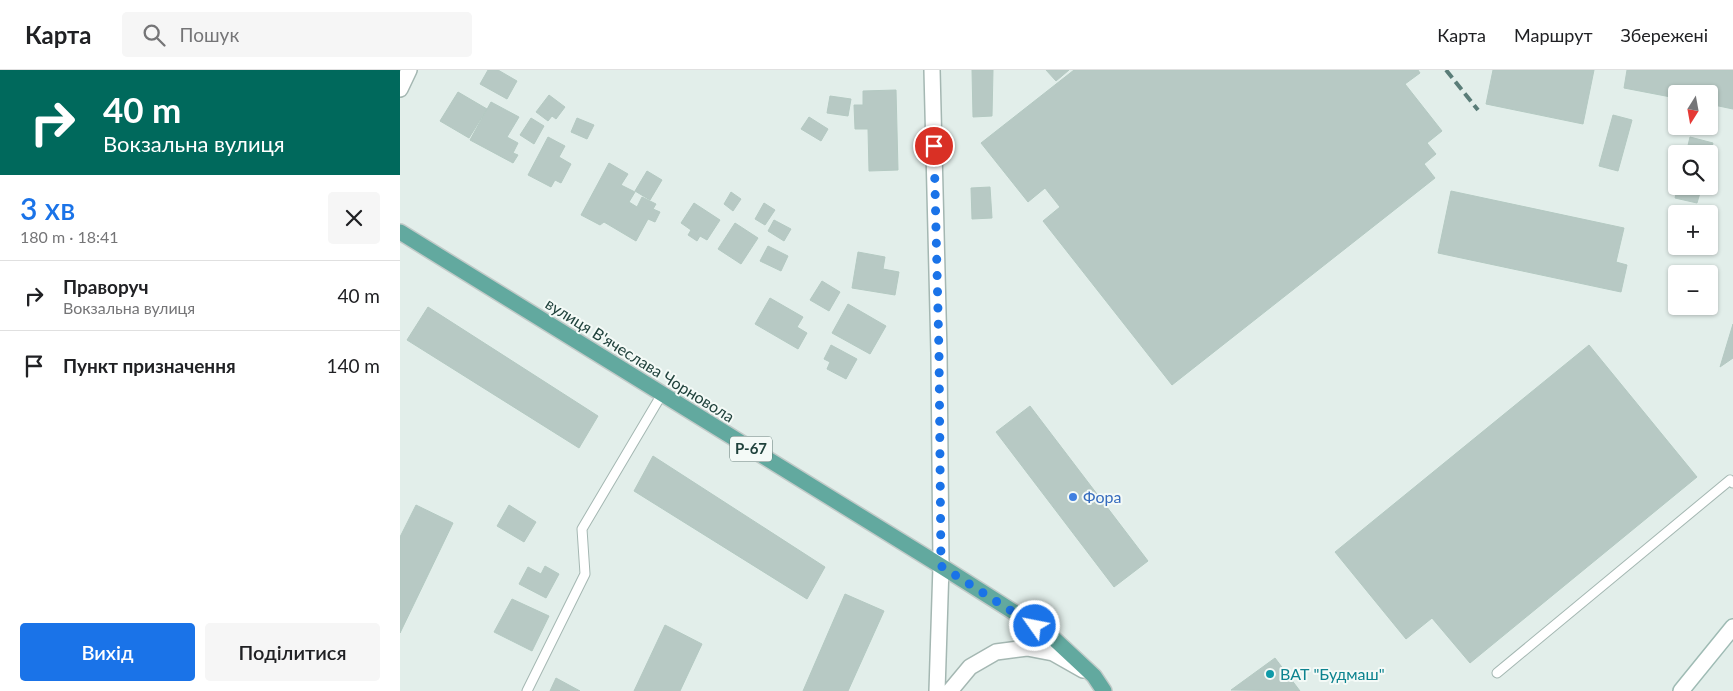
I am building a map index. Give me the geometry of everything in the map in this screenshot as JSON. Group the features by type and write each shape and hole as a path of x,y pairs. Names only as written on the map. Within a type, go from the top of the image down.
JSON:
{"main road":[{"name":"вулиця В'ячеслава Чорновола","path":"400,232 941,566 1050,636 1094,676 1104,691"}],"street":[{"path":"400,90 409,70"},
{"path":"932,70 939,353 941,566 937,691"},
{"path":"1680,691 1733,627"},
{"path":"950,691 970,667 996,652 1027,648 1053,653 1094,676"}],"lane":[{"path":"527,691 585,574 582,529 662,394"},
{"path":"1497,673 1730,480 1733,483"}],"building":[{"path":"488,70 498,70 517,81 507,99 480,84"},
{"path":"972,70 993,70 992,116 973,117"},
{"path":"1046,70 1069,70 1056,81"},
{"path":"1074,70 1418,70 1420,73 1405,84 1442,131 1427,143 1436,154 1424,164 1435,178 1172,385 1043,221 1060,207 1045,188 1028,202 981,143"},
{"path":"1493,70 1594,70 1583,124 1486,104"},
{"path":"1627,70 1733,70 1733,109 1718,106 1718,85 1668,85 1668,96 1624,88"},
{"path":"896,90 898,170 869,171 868,129 855,129 854,105 863,105 863,91"},
{"path":"458,92 487,109 469,138 440,121"},
{"path":"549,95 565,107 556,119 552,116 548,121 536,112"},
{"path":"830,96 851,99 848,116 827,113"},
{"path":"491,102 519,117 507,137 518,143 513,153 518,155 513,163 470,140"},
{"path":"1613,115 1632,120 1618,171 1599,166"},
{"path":"809,117 828,129 821,141 801,129"},
{"path":"531,118 544,126 534,144 520,135"},
{"path":"577,118 594,125 587,139 571,132"},
{"path":"548,137 565,146 559,157 571,164 561,183 555,180 551,187 528,175"},
{"path":"1690,137 1713,143 1712,145 1688,145"},
{"path":"609,163 628,174 621,185 635,192 629,202 637,207 642,197 656,204 653,209 660,212 655,222 648,219 636,241 604,222 600,225 581,215"},
{"path":"647,171 662,180 650,200 635,191"},
{"path":"990,187 992,218 972,219 971,188"},
{"path":"1451,191 1624,228 1616,262 1627,265 1621,292 1438,253"},
{"path":"731,192 741,199 733,211 724,204"},
{"path":"1676,195 1699,195 1697,203 1675,198"},
{"path":"694,203 720,220 707,240 700,236 697,241 688,235 691,230 681,223"},
{"path":"764,203 775,210 765,225 755,219"},
{"path":"774,220 791,229 784,241 768,231"},
{"path":"735,223 758,238 741,264 718,249"},
{"path":"768,246 788,256 781,271 760,261"},
{"path":"858,252 885,257 883,269 899,272 895,295 852,288"},
{"path":"822,281 840,292 829,311 810,300"},
{"path":"770,298 803,317 797,327 807,333 798,349 755,324"},
{"path":"848,304 886,326 870,354 832,333"},
{"path":"428,307 598,416 579,448 407,340"},
{"path":"1733,324 1733,358 1720,367"},
{"path":"831,345 857,359 846,379 827,369 830,362 824,359"},
{"path":"1589,345 1697,477 1470,663 1432,618 1406,639 1335,552"},
{"path":"1030,406 1148,561 1114,587 996,432"},
{"path":"653,456 825,567 807,599 634,491"},
{"path":"416,505 453,523 400,633 400,537"},
{"path":"509,505 536,522 524,542 497,526"},
{"path":"545,566 559,574 546,598 519,584 528,567 541,574"},
{"path":"845,594 884,611 848,691 803,691"},
{"path":"512,599 549,616 532,651 494,632"},
{"path":"665,625 702,644 680,691 634,691"},
{"name":"ВАТ \"Будмаш\"","path":"1275,658 1300,691 1231,690"},
{"path":"556,678 580,691 550,691"}],"railway":[{"path":"1446,70 1478,110"}],"place":[{"name":"Фора","path":"1073,497"},
{"name":"ВАТ \"Будмаш\"","path":"1270,674"}],"route":[{"path":"934,146 939,353 941,566 1035,626"}]}
